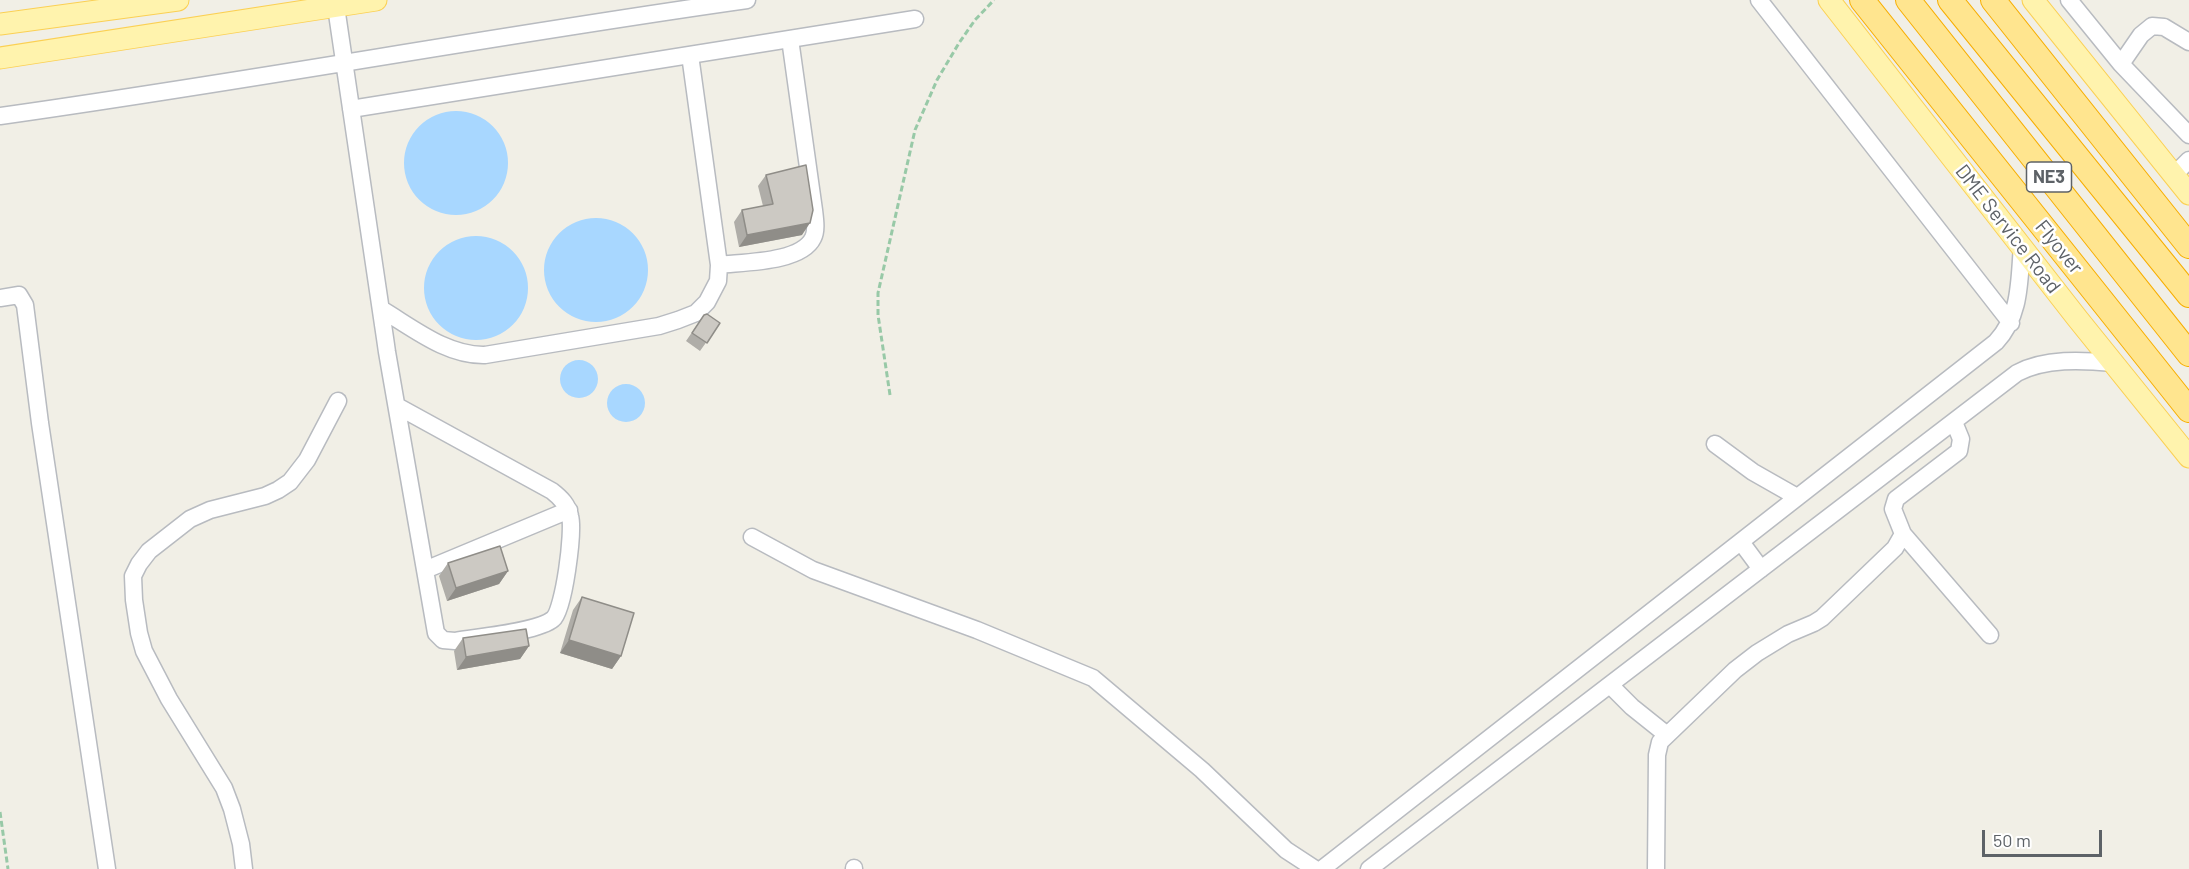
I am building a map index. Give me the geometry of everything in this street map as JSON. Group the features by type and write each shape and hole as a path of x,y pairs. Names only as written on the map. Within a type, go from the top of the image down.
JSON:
{"highway":[{"name":"Flyover","path":"1862,0 2189,410"},
{"name":"NE3","path":"1908,0 2189,354"},
{"name":"NE3","path":"1950,0 2189,295"},
{"path":"1993,0 2189,246"}],"main road":[{"path":"0,24 178,0"},
{"path":"0,58 336,3 376,0"},
{"name":"DME Service Road","path":"1829,0 2189,457"},
{"path":"2033,0 2185,166 2189,194"}],"street":[{"path":"0,116 186,89 344,62 747,0"},
{"path":"1759,0 2011,323"},
{"path":"336,3 386,345 436,633 443,640 455,641 525,629 549,622 558,614 561,605 572,528 565,502 552,491 397,406"},
{"path":"2078,4 2121,64 2189,135"},
{"path":"351,109 915,19"},
{"path":"2121,64 2141,35 2152,26 2164,27 2189,42"},
{"path":"719,265 786,256 806,246 813,238 814,210 790,39"},
{"path":"381,309 453,351 469,356 659,326 696,312 707,302 718,280 719,265 690,55"},
{"path":"1322,869 1996,342 2011,323 2017,296 2022,246"},
{"path":"0,298 19,295 25,305 40,423 107,869"},
{"path":"1369,869 2007,381 2028,367 2039,364 2087,361 2114,363"},
{"path":"244,869 235,821 224,788 169,699 144,651 134,600 133,576 149,551 190,519 210,510 265,496 290,482 307,460 338,401"},
{"path":"1954,422 1961,439 1959,451 1896,499 1893,509 1903,534 1990,635"},
{"path":"1715,444 1753,472 1797,497"},
{"path":"425,570 568,510"},
{"path":"1656,869 1657,755 1660,742 1757,652 1822,618 1895,548 1903,534"},
{"path":"752,537 813,570 977,630 1093,678 1202,770 1286,850 1315,869"},
{"path":"1741,542 1761,569"},
{"path":"1610,685 1641,715 1667,735"}],"path":[{"path":"890,395 878,315 878,293 915,130 937,80 959,43 975,20 994,0"},
{"path":"0,812 8,869"}],"water":[{"path":"456,111 476,115 493,126 504,143 508,163 504,183 493,200 476,211 456,215 436,211 419,200 408,183 404,163 408,143 419,126 436,115"},
{"path":"596,218 616,222 633,233 644,250 648,270 644,290 633,307 616,318 596,322 576,318 559,307 548,290 544,270 548,250 559,233 576,222"},
{"path":"476,236 496,240 513,251 524,268 528,288 524,308 513,325 496,336 476,340 456,336 439,325 428,308 424,288 428,268 439,251 456,240"},
{"path":"579,360 593,365 598,379 593,393 579,398 565,393 560,379 565,365"},
{"path":"626,384 640,389 645,403 640,417 626,422 612,417 607,403 612,389"}],"building":[{"path":"806,165 813,210 810,223 747,235 742,210 773,204 766,175"},
{"path":"707,314 720,323 707,343 692,333"},
{"path":"500,546 508,571 456,588 448,563"},
{"path":"582,597 634,613 621,656 569,640"},
{"path":"526,629 529,646 466,657 463,638"}]}
